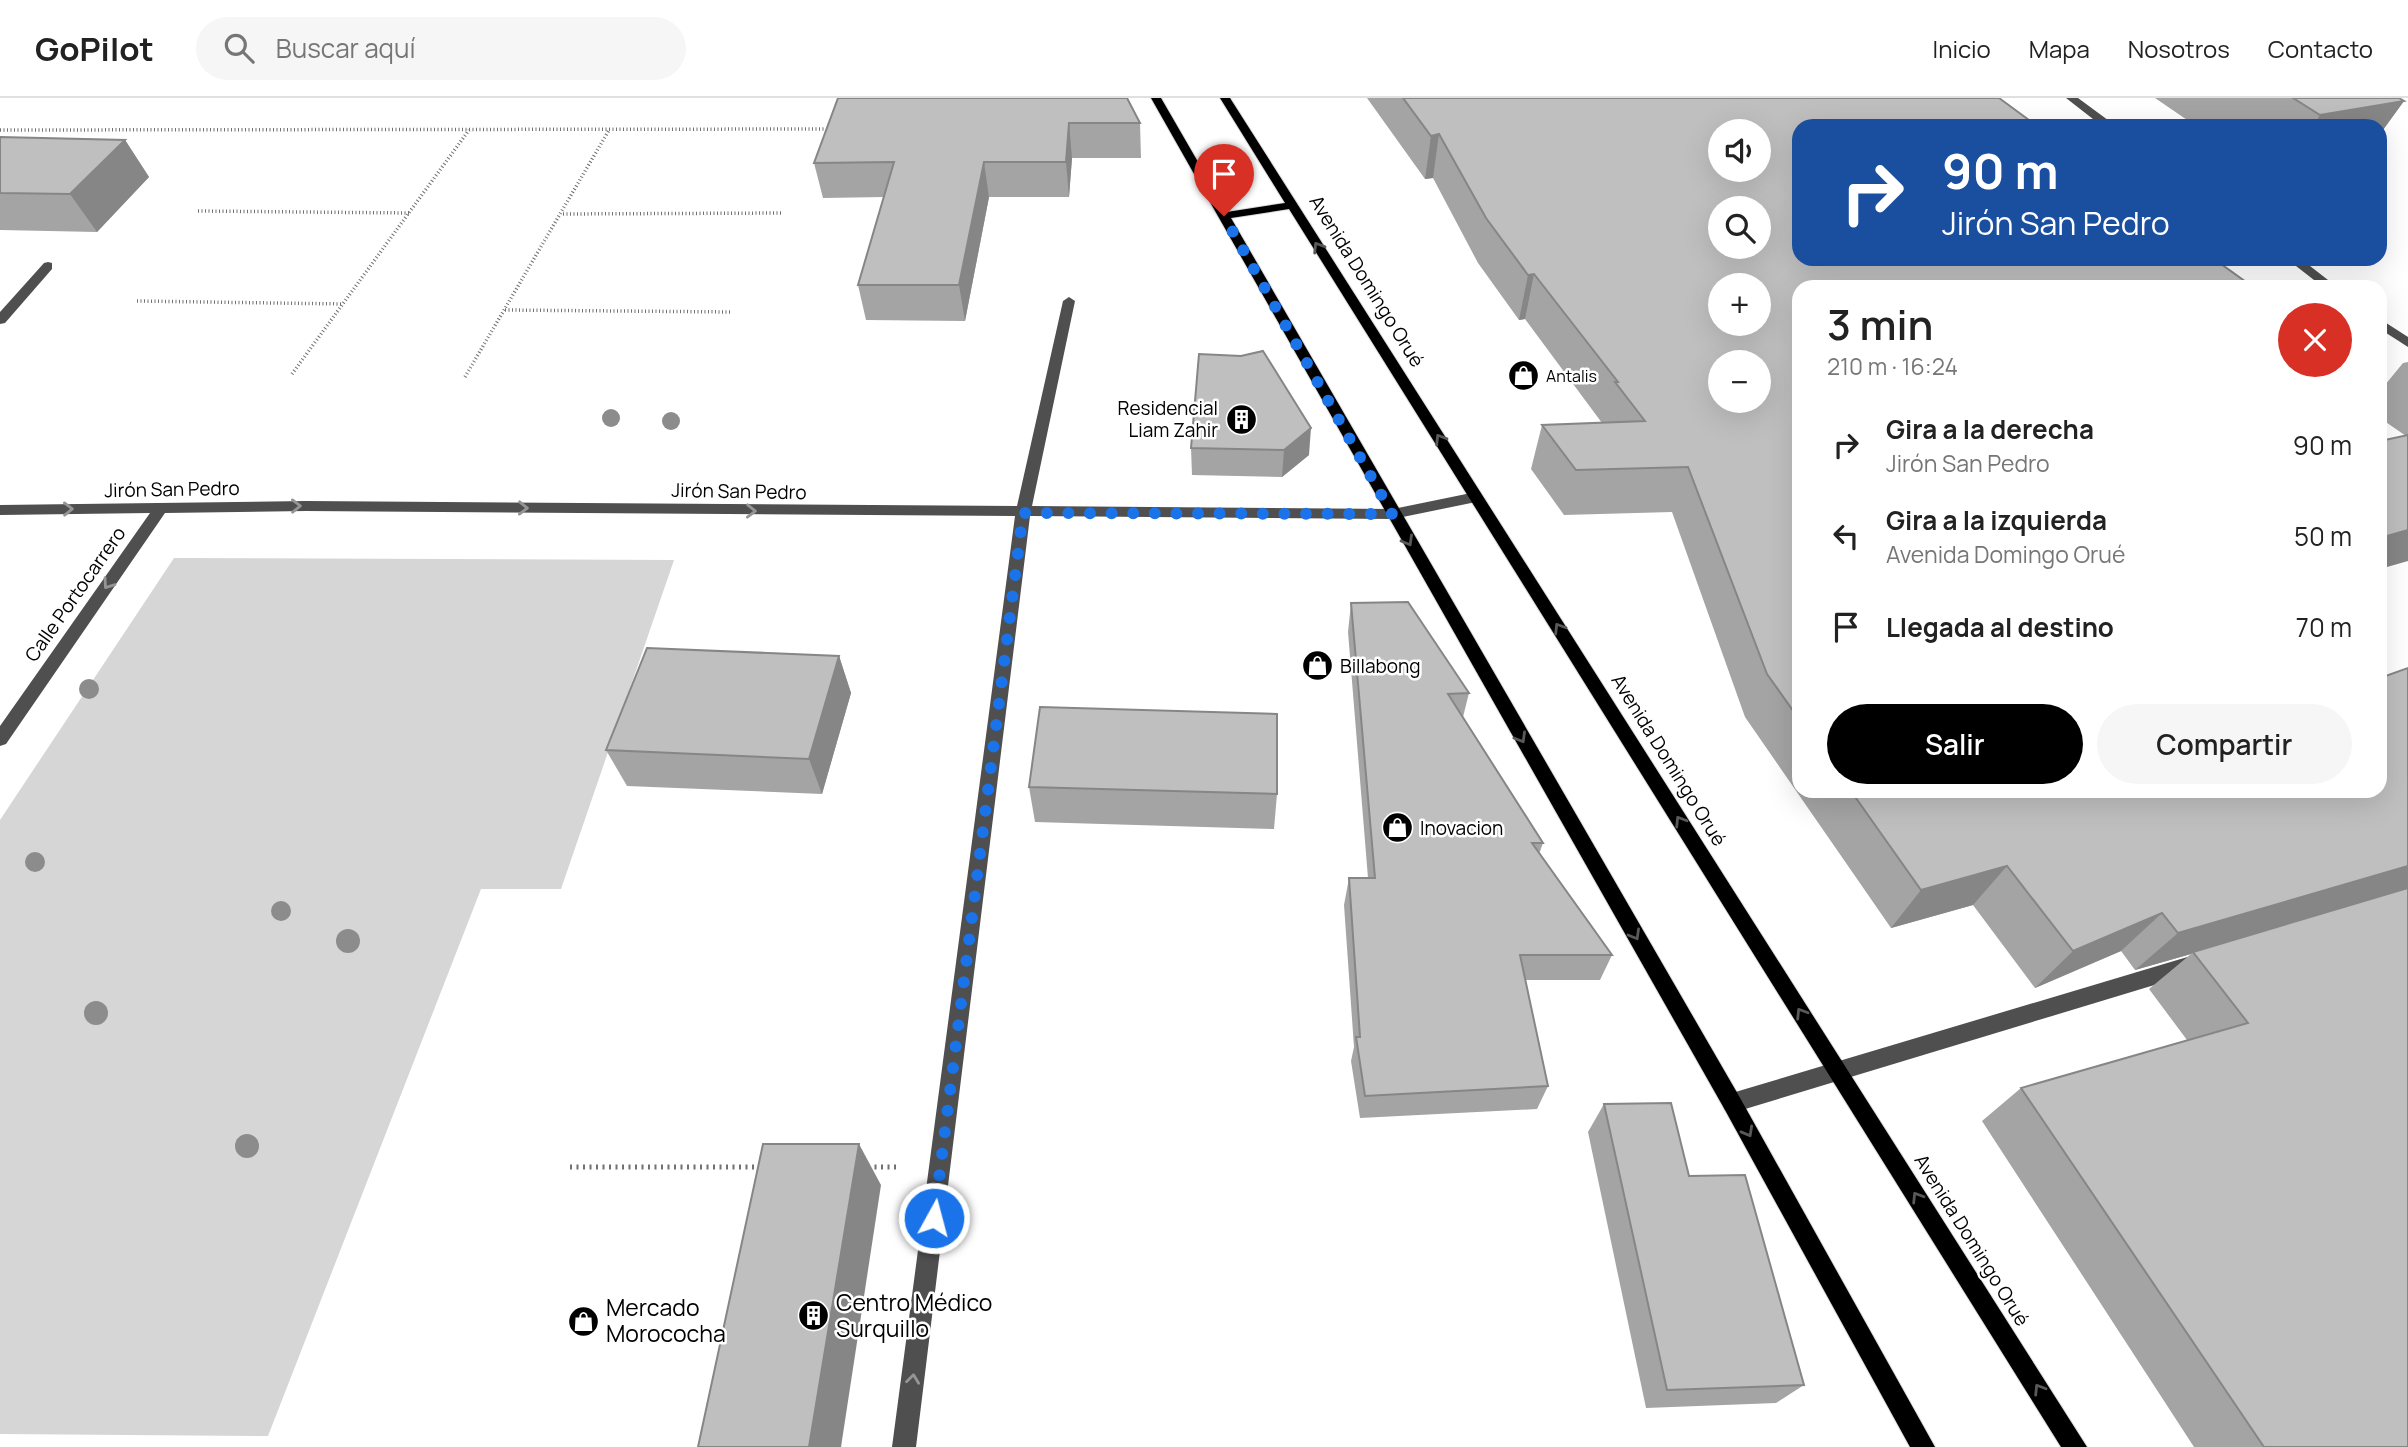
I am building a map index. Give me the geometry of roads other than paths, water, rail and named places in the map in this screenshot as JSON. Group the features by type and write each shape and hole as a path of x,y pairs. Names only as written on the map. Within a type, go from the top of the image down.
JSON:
{"main road":[{"path":"1156,98 1731,1102 1923,1447"},
{"name":"Avenida Domingo Orué","path":"1225,98 2075,1447"},
{"path":"1224,216 1292,205"}],"street":[{"path":"2071,98 2100,119"},
{"path":"0,320 48,266"},
{"path":"2302,266 2322,280"},
{"path":"904,1447 1023,513 1069,301"},
{"path":"2387,328 2408,343"},
{"name":"Jirón San Pedro","path":"0,510 306,506 1392,514 1476,497"},
{"name":"Calle Portocarrero","path":"0,739 161,508"},
{"path":"1731,1102 2212,958"}],"place":[{"name":"Antalis","path":"1523,376"},
{"name":"Residencial Liam Zahir","path":"1241,419"},
{"name":"Billabong","path":"1317,666"},
{"name":"Inovacion","path":"1397,828"},
{"name":"Centro Médico Surquillo","path":"813,1316"},
{"name":"Mercado Morococha","path":"583,1321"}]}
